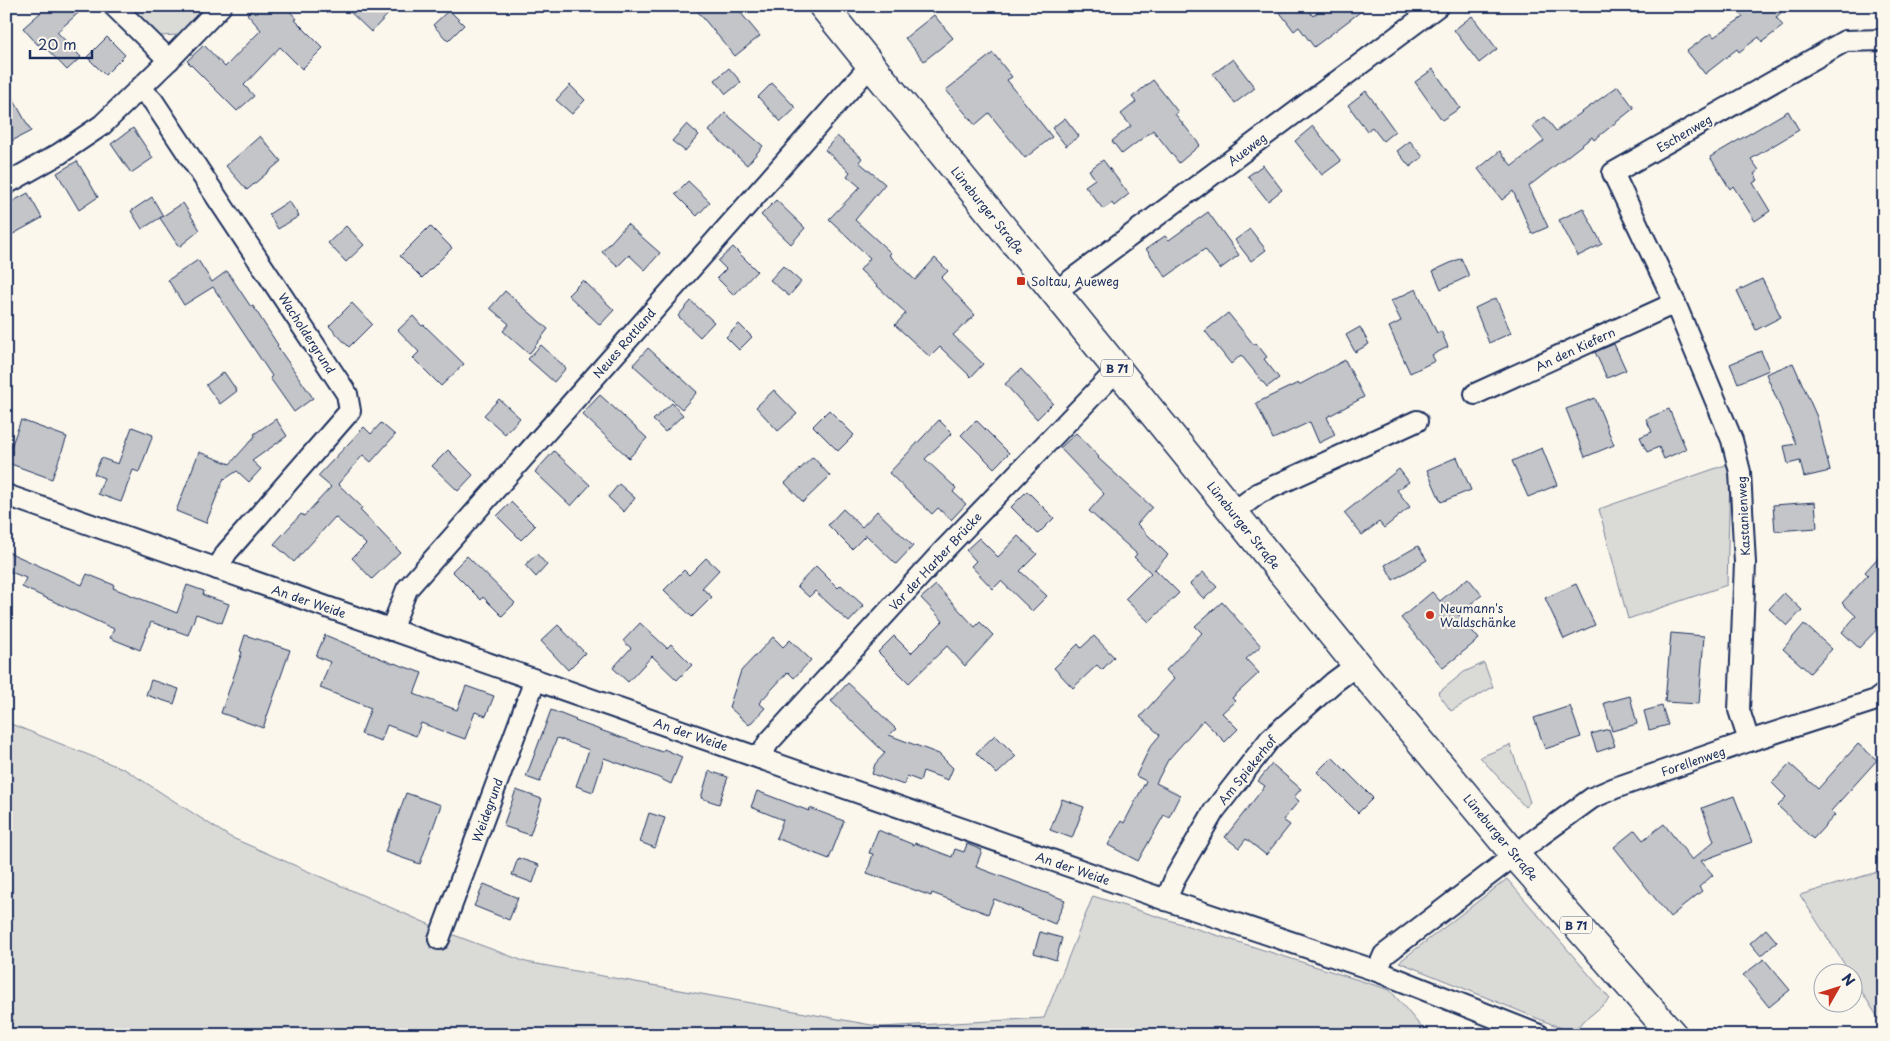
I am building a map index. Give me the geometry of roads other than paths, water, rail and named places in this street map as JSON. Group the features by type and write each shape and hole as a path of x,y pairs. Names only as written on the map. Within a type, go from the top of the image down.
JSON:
{"main road":[{"name":"Lüneburger Straße","path":"823,6 1357,665 1515,855 1673,1035"}],"street":[{"path":"114,6 168,60"},
{"path":"6,184 59,154 102,125 221,6"},
{"name":"Aueweg","path":"1055,292 1438,6"},
{"name":"Eschenweg","path":"1675,303 1613,173 1845,41 1884,40"},
{"name":"Neues Rottland","path":"392,630 408,589 871,65"},
{"name":"Wacholdergrund","path":"140,88 154,101 347,394 350,411 226,552 217,570"},
{"name":"An den Kiefern","path":"1475,394 1675,303"},
{"name":"Kastanienweg","path":"1675,303 1732,440 1740,472 1745,563 1739,710 1749,741"},
{"name":"Vor der Harber Brücke","path":"760,758 768,743 936,559 1118,369"},
{"path":"1234,512 1259,493 1417,421"},
{"name":"An der Weide","path":"6,495 1166,900 1377,971 1539,1035"},
{"name":"Am Spiekerhof","path":"1166,900 1176,876 1214,811 1270,739 1334,682 1357,665"},
{"name":"Weidegrund","path":"438,939 535,680"},
{"name":"Forellenweg","path":"1515,855 1592,798 1615,788 1749,741 1876,700 1884,694"},
{"path":"1377,971 1384,955 1515,855"}],"place":[{"name":"Soltau, Aueweg","path":"1021,281"},
{"name":"Neumann's Waldschänke","path":"1430,615"}]}
